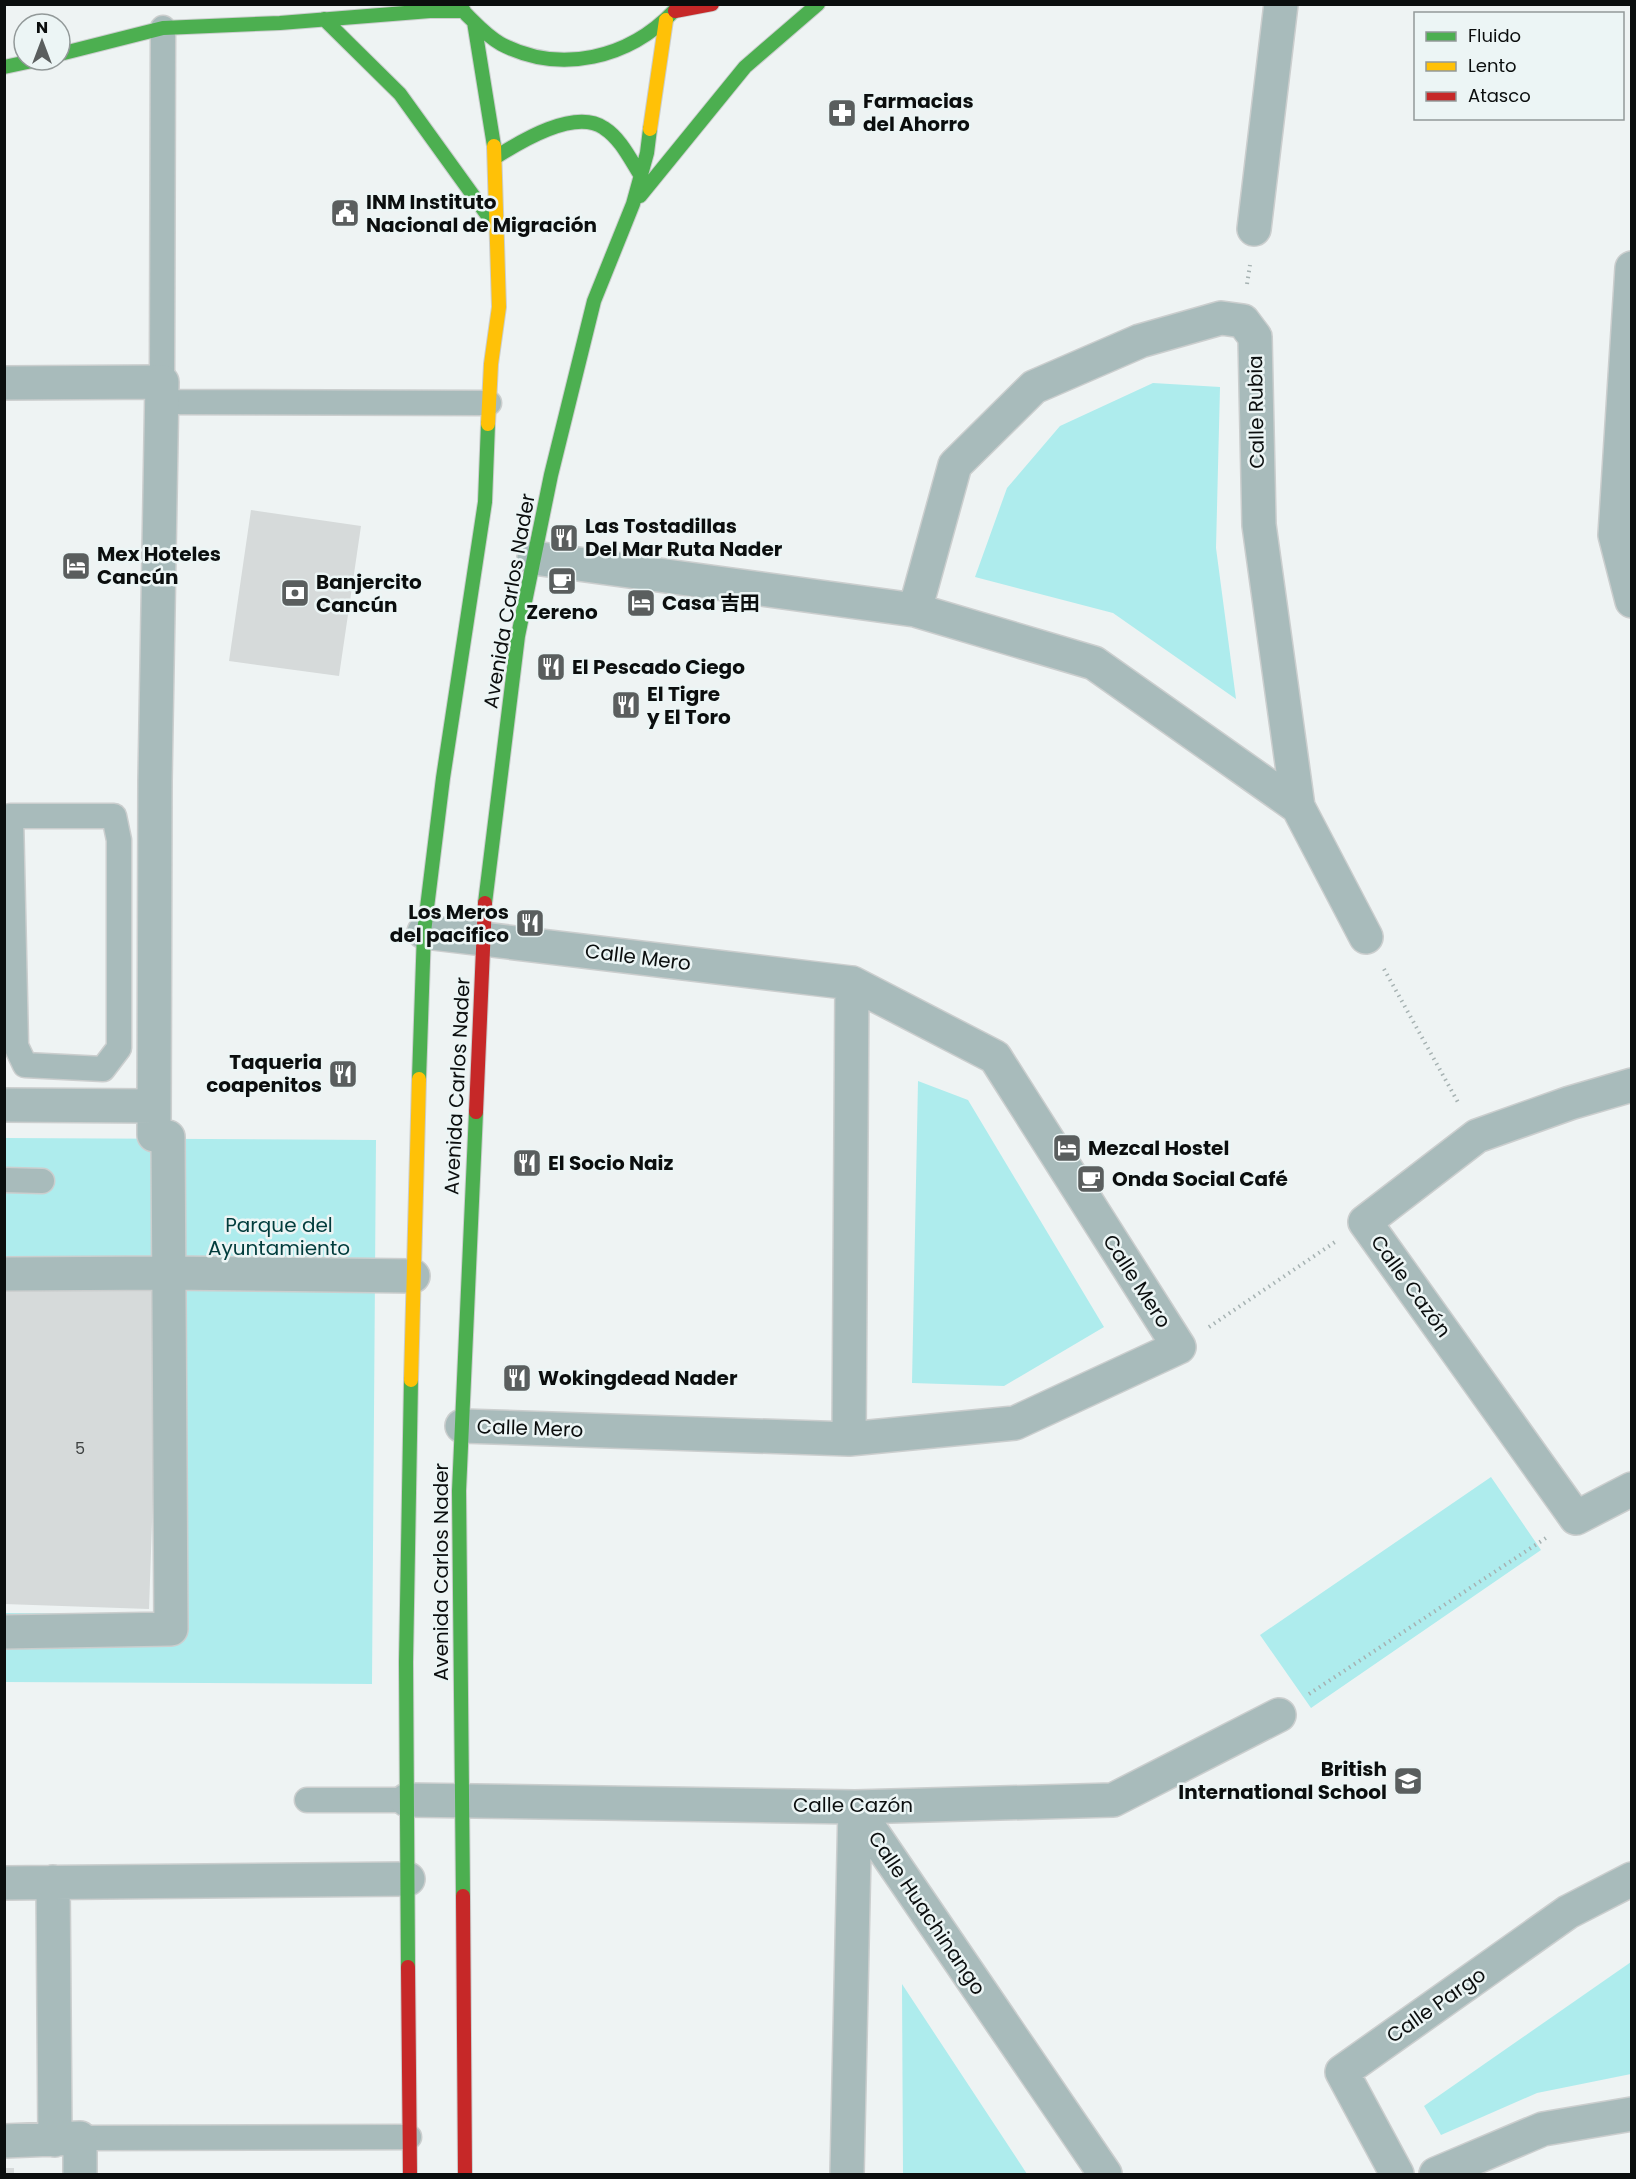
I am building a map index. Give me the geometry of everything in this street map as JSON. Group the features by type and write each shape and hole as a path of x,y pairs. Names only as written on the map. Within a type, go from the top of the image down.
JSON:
{"street":[{"path":"72,51 163,28 462,8 486,32 512,48 542,57 573,60 604,56 633,45 673,12 712,4"},
{"path":"633,204 746,67 818,4"},
{"path":"1254,229 1281,4"},
{"name":"Avenida Carlos Nader","path":"465,2175 461,1800 454,1607 485,899 518,636 551,475 594,301 633,204 641,176 673,12"},
{"path":"324,19 400,94 498,230"},
{"name":"Avenida Carlos Nader","path":"410,2175 407,1800 412,1606 413,1276 424,932 448,745 485,502 491,364 499,307 496,157 474,22"},
{"path":"496,157 523,140 554,125 577,122 600,125 617,140 641,176"},
{"path":"1632,268 1630,333 1615,535 1632,601"},
{"path":"915,610 955,465 1034,387 1140,341 1221,318 1243,321"},
{"name":"Calle Rubia","path":"1243,321 1255,337 1259,525 1298,807 1366,937"},
{"path":"4,382 161,392 155,781 154,1135 168,1137 171,1629 4,1632"},
{"name":"Calle Rubia","path":"534,558 915,610 1094,663 1298,807"},
{"name":"Calle Mero","path":"424,932 852,983 994,1057 1179,1347 1016,1423 849,1439 462,1426"},
{"path":"849,1439 852,983"},
{"name":"Calle Cazón","path":"1576,1518 1365,1222 1477,1137 1570,1103 1632,1084"},
{"path":"4,1105 154,1106"},
{"path":"4,1274 169,1273 413,1276"},
{"path":"1576,1518 1632,1489"},
{"name":"Calle Cazón","path":"407,1800 855,1807 1113,1800 1279,1715"},
{"name":"Calle Huachinango","path":"847,2175 855,1807"},
{"name":"Calle Huachinango","path":"855,1807 1105,2175"},
{"path":"4,1884 408,1879"},
{"name":"Calle Pargo","path":"1397,2175 1342,2072 1568,1912 1632,1879"},
{"path":"52,1882 68,2139 80,2175"},
{"path":"1436,2175 1543,2129 1632,2114"},
{"path":"4,2140 68,2139"}],"lane":[{"path":"163,28 161,392 489,403"},
{"path":"114,816 119,840 119,1048 103,1069 25,1065 15,1046 8,817 114,816"},
{"path":"4,1180 42,1180"},
{"path":"307,1800 407,1800"},
{"path":"68,2139 410,2138"}],"path":[{"path":"1243,321 1254,229"},
{"path":"1366,937 1477,1137"},
{"path":"1179,1347 1365,1222"},
{"path":"1279,1715 1576,1518"}],"green space":[{"path":"1153,383 1220,387 1216,548 1236,699 1113,613 975,577 1007,488 1060,426"},
{"path":"918,1081 968,1100 1104,1327 1004,1386 912,1383"},
{"name":"Parque del Ayuntamiento","path":"5,1138 376,1140 372,1684 5,1682 4,1613 183,1614 185,1257 5,1256"},
{"path":"1491,1477 1541,1550 1311,1708 1260,1635"},
{"path":"1631,1962 1631,2074 1537,2093 1441,2135 1424,2106"},
{"path":"902,1984 1027,2174 903,2174"}],"building":[{"name":"Banjercito Cancún","path":"251,510 361,526 339,676 229,661"},
{"path":"4,1286 160,1291 149,1609 4,1604"},
{"path":"4,2168 14,2168 14,2174 4,2174"}],"traffic: fast":[{"path":"640,196 745,67 818,4"},
{"path":"72,51 163,28 280,23 430,11 464,11"},
{"path":"466,14 501,44 547,59 570,60 593,57 615,50 656,27 674,11"},
{"path":"324,19 400,94 498,230"},
{"path":"474,22 494,146"},
{"path":"4,67 12,65"},
{"path":"496,157 548,129 578,122 592,123 604,128 615,138 641,176"},
{"path":"485,903 518,636 551,475 594,301 633,204 647,153 650,129"},
{"path":"419,1079 424,932 443,778 485,502 488,424"},
{"path":"463,1896 459,1491 476,1112"},
{"path":"408,1967 406,1662 411,1380"}],"traffic: slow":[{"path":"650,129 666,20"},
{"path":"488,424 491,364 499,307 494,146"},
{"path":"411,1380 419,1079"}],"traffic: jam":[{"path":"675,11 712,4"},
{"path":"476,1112 485,903"},
{"path":"463,1896 465,2174"},
{"path":"408,1967 410,2174"}],"place":[{"name":"Farmacias del Ahorro","path":"842,113"},
{"name":"INM Instituto Nacional de Migración","path":"345,213"},
{"name":"Las Tostadillas Del Mar Ruta Nader","path":"564,538"},
{"name":"Mex Hoteles Cancún","path":"76,566"},
{"name":"Zereno","path":"562,581"},
{"name":"Banjercito Cancún","path":"295,593"},
{"name":"Casa 吉田","path":"641,603"},
{"name":"El Pescado Ciego","path":"551,667"},
{"name":"El Tigre y El Toro","path":"626,705"},
{"name":"Los Meros del pacifico","path":"530,923"},
{"name":"Taqueria coapenitos","path":"343,1074"},
{"name":"Mezcal Hostel","path":"1067,1148"},
{"name":"El Socio Naiz","path":"527,1163"},
{"name":"Onda Social Café","path":"1091,1179"},
{"name":"Wokingdead Nader","path":"517,1378"},
{"name":"British International School","path":"1408,1781"}]}
